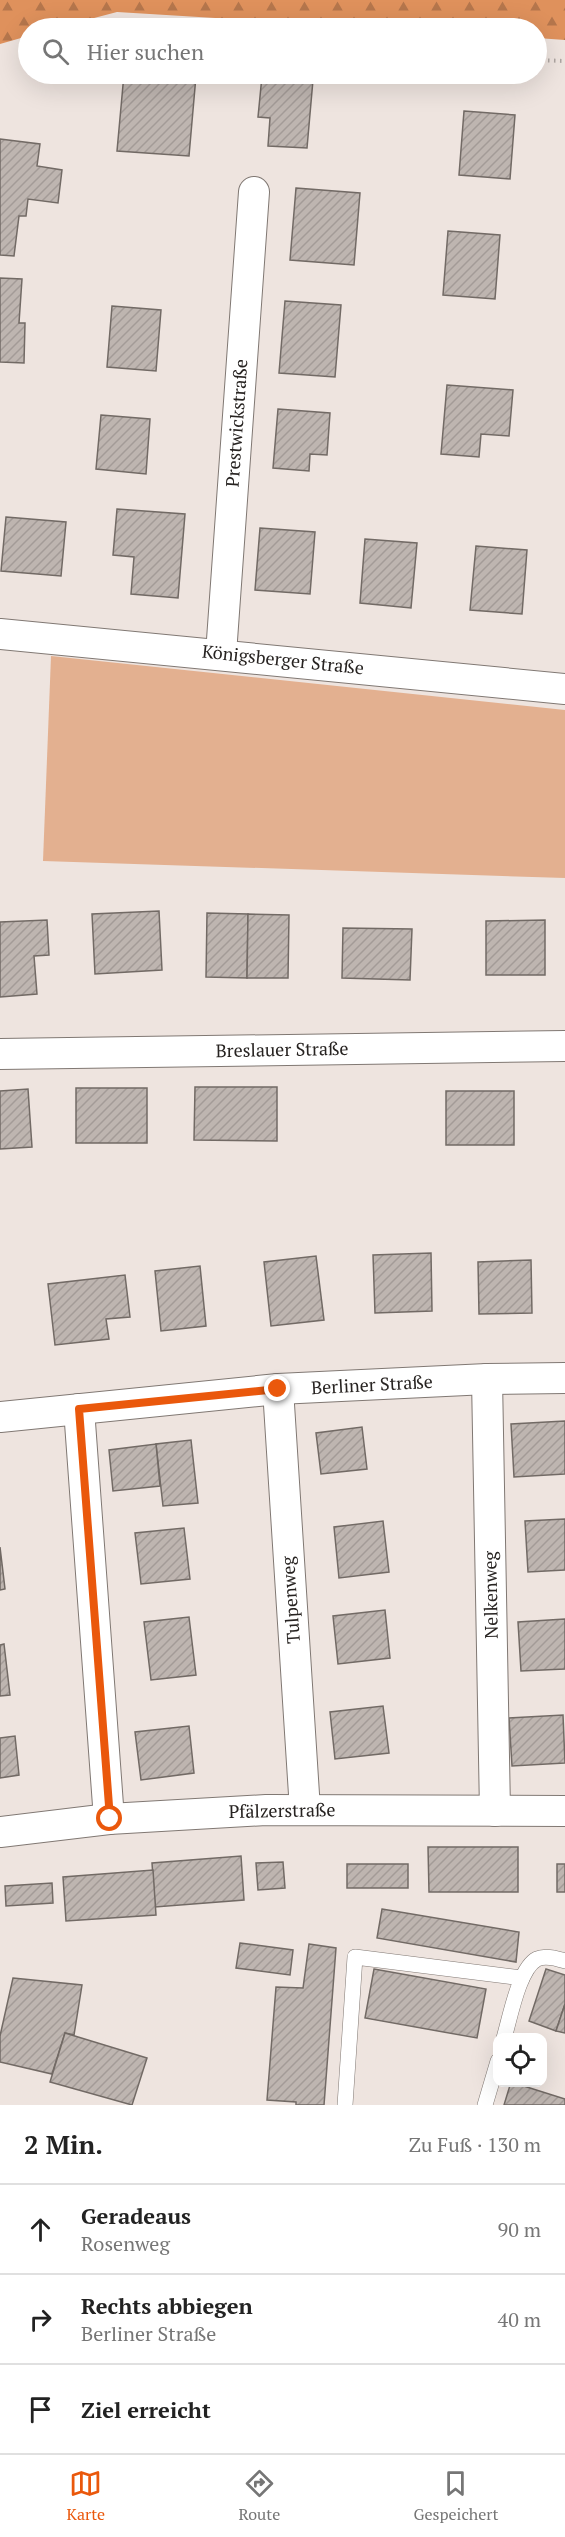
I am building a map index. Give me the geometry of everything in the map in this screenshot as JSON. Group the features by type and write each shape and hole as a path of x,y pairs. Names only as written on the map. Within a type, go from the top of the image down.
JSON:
{"street":[{"name":"Prestwickstraße","path":"221,654 254,192"},
{"name":"Königsberger Straße","path":"0,634 565,689"},
{"name":"Breslauer Straße","path":"0,1054 565,1046"},
{"name":"Berliner Straße","path":"0,1417 278,1389 487,1379 565,1378"},
{"name":"Nelkenweg","path":"487,1379 495,1811"},
{"name":"Tulpenweg","path":"278,1389 305,1810"},
{"path":"79,1409 110,1819"},
{"name":"Pfälzerstraße","path":"0,1832 110,1819 266,1810 565,1811"}],"lane":[{"path":"345,2105 355,1957 522,1978"},
{"path":"505,2033 522,1978 529,1965 538,1958 552,1957 565,1961"},
{"path":"484,2105 493,2077"}],"path":[{"path":"547,60 565,61"}],"shaded area":[{"path":"51,656 565,710 565,878 43,861"}],"green space":[{"path":"0,0 565,0 565,40 547,39 547,18 215,18 117,12 94,18 18,18 18,39 0,44"}],"building":[{"path":"123,84 195,84 189,156 117,151"},
{"path":"261,84 313,84 307,148 268,146 270,118 258,117"},
{"path":"464,111 515,115 510,179 459,175"},
{"path":"0,139 40,144 37,166 62,170 58,203 28,199 26,216 19,216 14,256 0,255"},
{"path":"296,188 360,193 354,265 290,260"},
{"path":"448,231 500,235 495,299 443,295"},
{"path":"0,278 22,279 19,323 25,323 24,363 0,362"},
{"path":"285,301 341,305 335,377 279,373"},
{"path":"112,306 161,310 156,371 107,367"},
{"path":"447,385 513,390 509,436 481,434 479,457 441,454"},
{"path":"278,409 330,413 327,455 310,454 309,471 273,468"},
{"path":"101,415 150,419 146,474 96,469"},
{"path":"117,509 185,514 178,598 131,594 134,557 113,555"},
{"path":"6,517 66,522 61,576 1,571"},
{"path":"260,528 315,532 310,594 255,590"},
{"path":"365,539 417,543 411,608 360,603"},
{"path":"476,546 527,550 522,614 470,610"},
{"path":"159,911 162,970 95,974 92,914"},
{"path":"207,913 248,914 247,978 206,977"},
{"path":"248,914 289,915 288,978 247,978"},
{"path":"47,920 49,955 34,956 37,994 0,997 0,922"},
{"path":"545,920 545,975 486,975 486,921"},
{"path":"343,928 412,929 410,980 342,978"},
{"path":"195,1087 277,1087 277,1141 194,1140"},
{"path":"76,1088 147,1088 147,1143 76,1143"},
{"path":"28,1089 32,1147 0,1149 0,1091"},
{"path":"446,1091 514,1091 514,1145 446,1145"},
{"path":"431,1253 432,1311 375,1313 373,1255"},
{"path":"316,1256 324,1320 271,1326 264,1262"},
{"path":"531,1260 532,1313 479,1314 478,1262"},
{"path":"200,1266 206,1326 161,1331 155,1271"},
{"path":"125,1275 130,1317 106,1319 109,1339 55,1345 48,1284"},
{"path":"565,1421 565,1474 514,1477 511,1424"},
{"path":"362,1427 367,1469 321,1474 316,1433"},
{"path":"191,1440 198,1503 163,1506 156,1444"},
{"path":"156,1444 160,1486 113,1491 109,1450"},
{"path":"565,1519 565,1570 528,1572 525,1521"},
{"path":"383,1521 389,1572 339,1578 334,1527"},
{"path":"184,1528 190,1579 141,1584 135,1533"},
{"path":"0,1547 5,1589 0,1590"},
{"path":"385,1610 390,1658 338,1664 333,1616"},
{"path":"189,1617 196,1675 151,1680 144,1622"},
{"path":"565,1619 565,1669 521,1671 518,1622"},
{"path":"4,1644 10,1695 0,1696 0,1645"},
{"path":"383,1706 389,1753 335,1759 330,1712"},
{"path":"563,1715 565,1763 512,1766 509,1718"},
{"path":"189,1726 194,1773 141,1780 135,1732"},
{"path":"15,1736 19,1775 0,1778 0,1738"},
{"path":"428,1847 518,1847 518,1892 429,1892"},
{"path":"241,1856 244,1900 155,1907 152,1863"},
{"path":"283,1862 285,1888 258,1890 256,1863"},
{"path":"347,1864 408,1864 408,1888 347,1888"},
{"path":"557,1864 565,1864 565,1892 557,1892"},
{"path":"153,1870 156,1915 66,1921 63,1877"},
{"path":"52,1883 53,1903 6,1906 5,1886"},
{"path":"382,1909 519,1932 516,1962 377,1938"},
{"path":"240,1943 293,1950 290,1975 236,1968"},
{"path":"309,1944 336,1948 324,2105 296,2105 296,2102 267,2100 276,1987 303,1988"},
{"path":"374,1969 486,1989 477,2038 365,2018"},
{"path":"546,1969 565,1975 565,2004 556,2031 529,2021"},
{"path":"13,1978 82,1985 74,2035 65,2033 52,2074 0,2062 0,2036"},
{"path":"565,2004 565,2033 556,2031"},
{"path":"65,2033 147,2058 132,2105 50,2082"},
{"path":"509,2087 527,2087 565,2099 565,2105 504,2105"}],"route":[{"path":"110,1819 79,1409 278,1389"}]}
